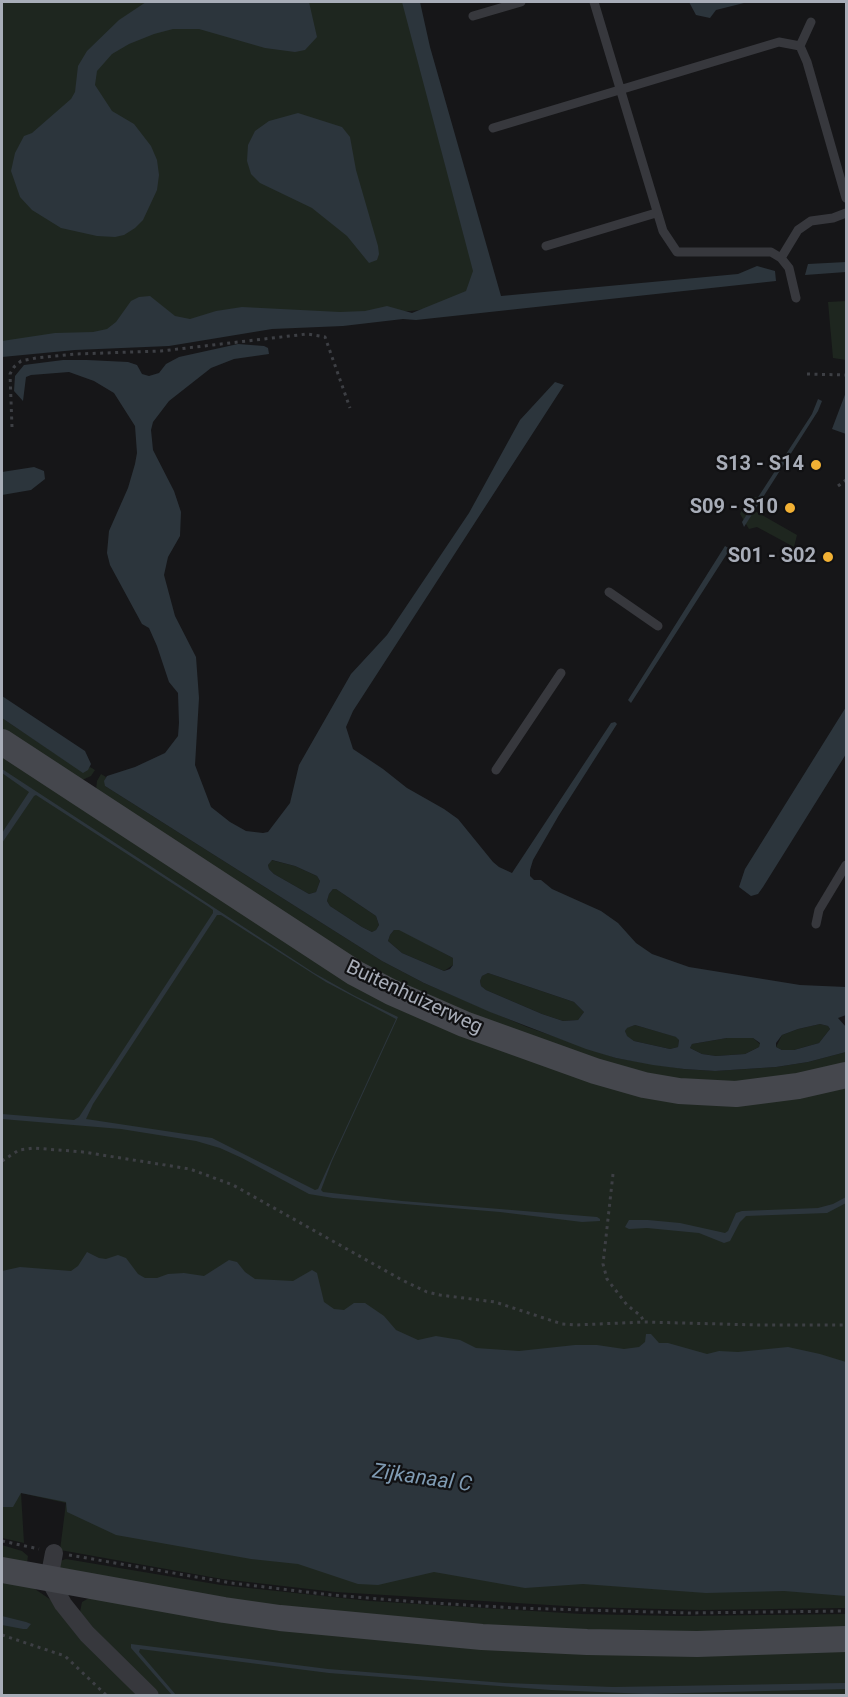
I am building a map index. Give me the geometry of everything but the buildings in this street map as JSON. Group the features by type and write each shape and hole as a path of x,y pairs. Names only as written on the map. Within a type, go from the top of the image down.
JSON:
{"street":[{"name":"Buitenhuizerweg","path":"2,742 355,973 391,992 464,1024 595,1071 679,1092 736,1094 798,1086 846,1075"},
{"path":"54,1553 49,1579 63,1604 87,1634 150,1695"},
{"path":"2,1570 280,1618 482,1637 577,1642 697,1644 846,1639"}],"lane":[{"path":"473,16 521,2"},
{"path":"594,2 656,213 663,231 677,252 771,252 789,267 796,298"},
{"path":"811,22 800,46 807,62 846,198"},
{"path":"493,128 779,42 800,46"},
{"path":"546,246 656,213"},
{"path":"781,258 798,230 811,221 833,218 846,213"},
{"path":"609,592 658,626"},
{"path":"496,770 561,673"},
{"path":"816,924 819,910 846,865"}],"path":[{"path":"12,427 9,380 14,367 21,361 76,354 161,351 307,334 325,337 350,408"},
{"path":"807,374 846,375"},
{"path":"838,486 846,480"},
{"path":"2,1161 11,1154 26,1148 48,1148 124,1157 190,1169 233,1185 393,1276 427,1292 495,1302 562,1324 644,1322 846,1325"},
{"path":"613,1174 603,1264 607,1280 644,1322"},
{"path":"2,1541 54,1553 222,1582 351,1597 516,1608 637,1612 846,1611"},
{"path":"2,1635 65,1656 107,1695"}],"shaded area":[{"path":"2,2 403,2 490,302 339,319 2,349"},
{"path":"846,301 846,360 833,358 828,302"},
{"path":"757,497 755,511 797,535 794,547 757,527 749,529 740,514 748,498"},
{"path":"2,718 83,772 90,767 95,770 91,776 80,781 2,733"},
{"path":"2,750 336,969 627,1086 846,1082 846,1608 700,1610 582,1607 335,1592 222,1579 60,1550 66,1503 21,1493 24,1543 2,1538"},
{"path":"101,774 106,777 105,786 382,961 424,983 527,1027 616,1058 684,1069 715,1071 776,1067 808,1062 846,1052 846,1068 790,1081 668,1084 401,990 96,790"},
{"path":"271,860 295,866 317,876 320,881 316,892 309,894 274,874 268,865"},
{"path":"333,889 376,916 379,925 376,930 372,932 362,927 330,906 327,901"},
{"path":"399,929 453,958 453,965 444,971 402,953 388,941 394,930"},
{"path":"488,973 574,1002 584,1012 578,1020 563,1021 542,1014 486,990 481,986 480,981 482,976"},
{"path":"820,1024 830,1029 819,1043 794,1050 782,1050 776,1047 782,1035"},
{"path":"635,1025 677,1037 678,1047 670,1049 634,1041 626,1036 625,1031 626,1028"},
{"path":"727,1038 753,1038 760,1044 759,1047 745,1054 716,1056 702,1054 690,1048 692,1044"},
{"path":"2,1545 22,1551 28,1556 27,1563 2,1564"},
{"path":"66,1559 221,1585 370,1601 582,1614 678,1616 846,1614 846,1632 661,1636 391,1622 63,1575 57,1566 60,1561"},
{"path":"2,1580 32,1587 51,1600 141,1696 2,1696"},
{"path":"89,1598 226,1618 846,1648 846,1695 156,1695 119,1659 80,1612 82,1602"}],"water":[{"path":"146,2 309,2 317,37 305,50 295,52 265,48 199,29 173,29 129,44 112,54 97,71 95,85 112,111 134,124 151,146 157,160 159,175 157,190 143,220 124,235 97,236 61,228 32,210 20,197 11,171 15,153 24,136 32,133 71,99 75,92 78,66 87,51 119,20"},
{"path":"402,2 420,2 430,47 501,296 738,274 757,266 775,271 776,281 416,320 403,319 343,326 272,329 169,346 75,350 2,357 2,341 55,333 93,332 107,329 116,322 131,301 139,297 150,296 175,316 190,319 216,311 242,307 340,312 365,311 387,306 412,313 466,291 473,271"},
{"path":"689,2 748,2 716,10 710,18 696,15"},
{"path":"298,113 342,127 350,137 356,170 378,246 377,260 369,263 347,236 312,208 260,183 251,174 247,161 248,145 255,131 269,121"},
{"path":"846,262 846,272 805,275 808,264"},
{"path":"238,344 264,346 268,348 269,354 234,359 211,368 169,401 153,422 151,430 153,450 174,491 181,512 180,536 168,557 164,575 175,616 196,657 199,698 195,765 211,807 246,831 268,832 290,803 299,765 351,674 387,635 469,513 520,420 555,382 564,385 353,711 346,727 353,749 407,788 458,819 493,862 512,873 611,723 615,722 617,724 533,860 530,876 534,880 541,880 552,889 601,911 618,923 636,943 652,954 689,967 800,985 846,987 846,1015 838,1018 846,1027 846,1052 808,1062 776,1067 715,1071 653,1065 586,1049 490,1012 424,983 382,961 105,786 104,781 107,776 135,767 165,753 178,736 178,693 169,682 149,628 142,624 110,565 107,553 109,531 128,488 135,464 137,453 135,426 114,393 94,381 69,372 31,375 26,377 23,401 14,391 15,376 24,365 63,360 87,360 128,362 137,365 142,374 149,376 159,373 166,364 179,357","holes":["272,860 295,866 317,876 320,881 316,892 309,894 274,874 268,865","336,889 376,916 379,925 372,932 330,906 327,901 329,894","394,930 399,930 453,958 453,965 444,971 402,953 388,941","488,973 574,1002 584,1012 578,1020 563,1021 486,990 481,986 482,976","820,1024 830,1029 819,1043 794,1050 782,1050 776,1047 782,1035","635,1025 676,1037 679,1040 678,1047 670,1049 634,1041 627,1036 625,1031","727,1038 753,1038 760,1043 759,1047 745,1054 716,1056 702,1054 690,1048 692,1044"]},
{"path":"846,392 846,434 832,429"},
{"path":"818,399 822,401 818,411 744,527 742,522 812,414"},
{"path":"34,467 44,471 45,479 31,490 2,495 2,472"},
{"path":"725,546 730,549 631,703 628,700"},
{"path":"2,696 85,751 91,764 88,770 83,773 2,718"},
{"path":"846,707 846,754 763,887 758,894 751,896 739,887 745,869"},
{"path":"2,769 314,973 398,1017 332,1161 321,1190 323,1192 597,1217 600,1221 582,1222 309,1194 242,1158 196,1141 121,1129 2,1119 2,1114 74,1120 79,1117 213,910 36,795 2,843 2,833 29,792 2,773","holes":["217,915 221,915 326,982 396,1019 318,1189 315,1190 212,1138 86,1119 93,1104"]},
{"path":"846,1197 846,1203 827,1213 746,1216 740,1222 730,1241 724,1243 699,1233 625,1227 629,1220 648,1220 680,1223 725,1233 736,1213 742,1211 818,1208"},
{"name":"Zijkanaal C","path":"87,1252 99,1258 106,1259 118,1255 126,1258 138,1274 145,1278 184,1273 204,1276 229,1260 237,1262 255,1279 293,1281 312,1270 317,1273 324,1302 334,1309 344,1310 354,1303 365,1303 384,1316 396,1330 418,1340 436,1336 460,1340 476,1348 519,1351 575,1345 624,1349 639,1347 645,1342 646,1334 651,1334 659,1343 668,1343 707,1354 719,1351 738,1352 788,1347 846,1362 846,1596 784,1591 706,1593 583,1584 525,1588 434,1572 378,1585 358,1584 298,1564 251,1559 116,1535 67,1512 66,1502 21,1493 13,1507 2,1507 2,1271 20,1267 71,1271 78,1266"},
{"path":"2,1616 31,1624 27,1629 2,1625"},
{"path":"131,1644 328,1669 505,1683 613,1687 846,1683 846,1689 647,1694 551,1690 329,1673 140,1649 139,1652 176,1695 172,1695 131,1648"}],"place":[{"name":"S13 - S14","path":"816,465"},
{"name":"S09 - S10","path":"790,508"},
{"name":"S01 - S02","path":"828,557"}]}
